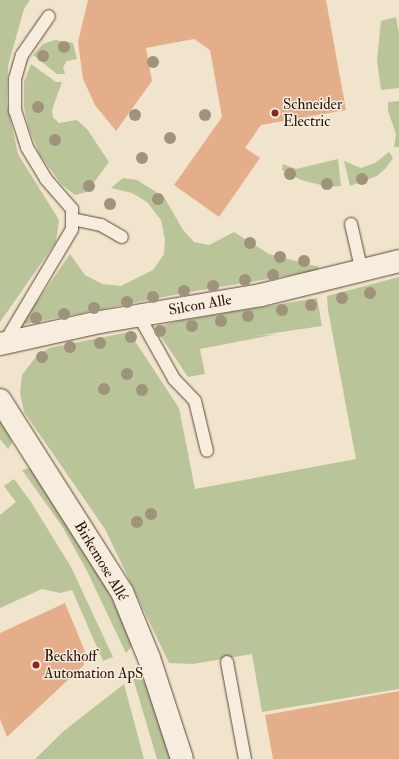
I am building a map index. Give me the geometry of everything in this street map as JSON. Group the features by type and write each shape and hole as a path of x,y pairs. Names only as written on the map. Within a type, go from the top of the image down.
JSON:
{"street":[{"name":"Silcon Alle","path":"2,343 139,316 261,295 362,272 399,261"},
{"name":"Birkemose Allé","path":"0,400 122,592 149,658 182,759"}],"lane":[{"path":"2,343 72,229 72,209 46,179 28,147 15,111 15,78 22,55 49,16"},
{"path":"72,219 101,225 122,237"},
{"path":"350,224 362,272"},
{"path":"139,316 174,379 194,401 207,451"},
{"path":"227,662 245,759"}],"green space":[{"path":"0,0 30,0 24,9 8,66 7,104 18,154 59,220 56,242 0,322"},
{"path":"396,17 399,33 399,88 381,90 377,60 381,21"},
{"path":"55,40 73,43 77,59 67,61 63,67 65,74 57,74 33,55 43,44"},
{"path":"31,64 56,82 62,82 52,110 53,117 59,123 77,120 87,129 109,162 87,192 75,195 61,184 40,155 29,129 24,107 24,82"},
{"path":"399,101 399,147 394,147 396,134 388,111 388,102"},
{"path":"389,152 393,158 385,169 377,176 350,186 344,161 361,168 375,163"},
{"path":"338,159 341,186 329,187 301,180 282,170 283,164 296,169"},
{"path":"123,178 137,180 164,197 183,230 194,242 209,245 234,232 269,254 319,267 316,271 189,292 21,325 70,254 85,275 102,284 121,286 153,270 164,254 165,240 161,220 147,202 132,193 111,188"},
{"path":"399,277 399,689 262,712 252,654 193,664 169,663 105,529 24,412 20,393 22,375 35,358 49,348 129,332 179,408 195,489 356,459 328,310 327,296"},
{"path":"317,298 322,326 254,336 278,334 200,349 205,374 188,377 155,328 178,321"},
{"path":"0,420 9,433 12,443 8,449 0,439"},
{"path":"34,467 78,532 120,615 133,645 126,653 86,569 62,526 22,470"},
{"path":"14,479 31,502 71,567 113,657 103,661 72,590 60,593 42,589 0,608 0,515 16,502 4,486"},
{"path":"133,678 143,680 148,688 171,759 157,759"},
{"path":"124,684 144,759 35,759 65,730"}],"building":[{"name":"Schneider Electric","path":"88,0 326,0 346,110 261,125 245,148 260,158 219,217 174,185 222,117 210,50 194,39 146,48 152,81 116,131 95,105 83,79 78,42"},
{"path":"65,603 86,654 84,665 7,737 0,719 0,633"},
{"path":"399,691 399,759 273,759 265,715"}],"place":[{"name":"Schneider Electric","path":"275,113"},
{"name":"Beckhoff Automation ApS","path":"36,665"}]}
